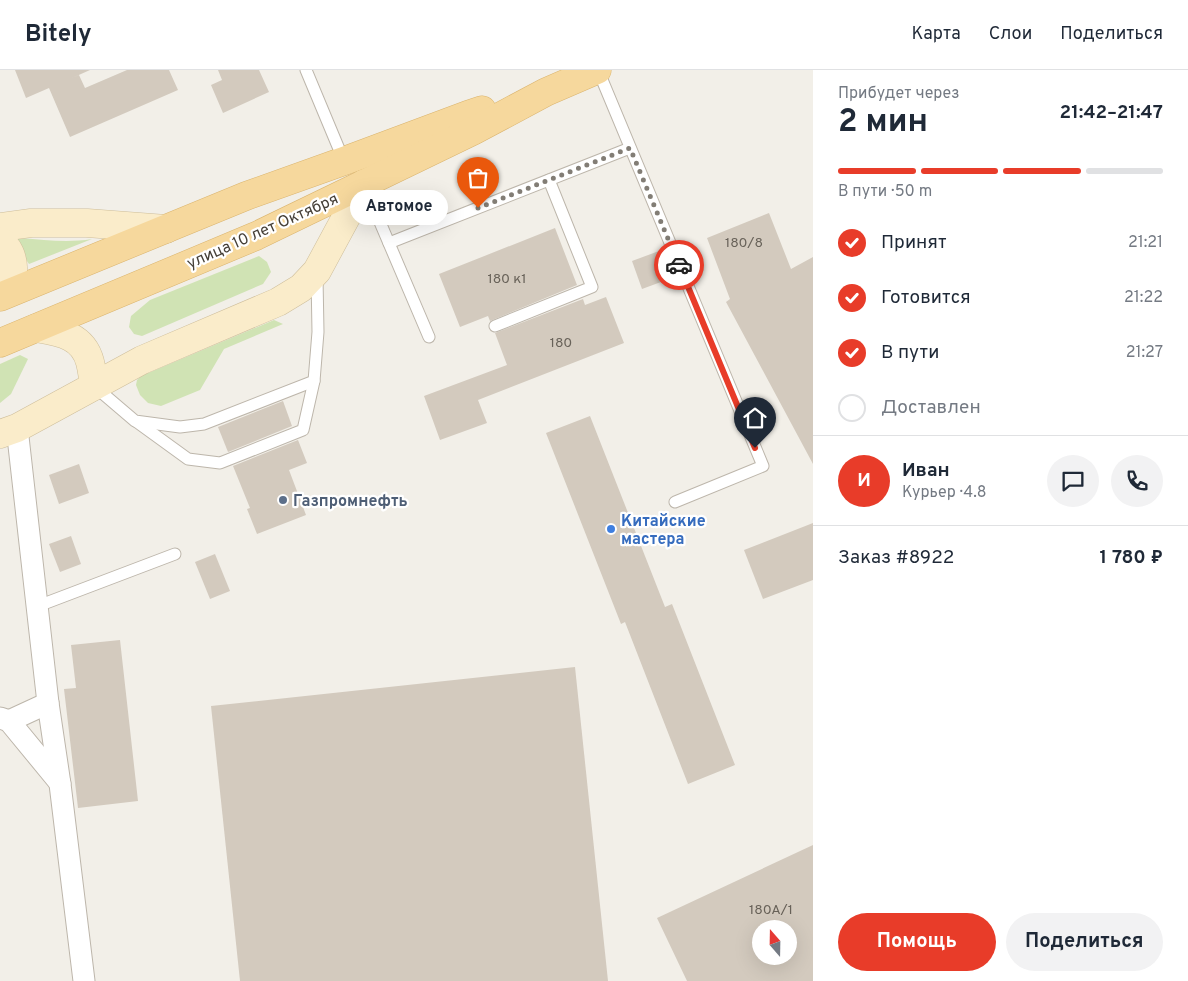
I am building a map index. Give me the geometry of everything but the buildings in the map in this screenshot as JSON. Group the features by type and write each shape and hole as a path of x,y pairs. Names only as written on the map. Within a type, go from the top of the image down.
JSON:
{"main road":[{"name":"улица 10 лет Октября","path":"0,343 256,236 473,131 546,92 597,70"},
{"name":"улица 10 лет Октября","path":"0,296 246,196 344,162 467,115 546,92"}],"street":[{"path":"84,981 48,703 38,606 9,431 142,360 278,302 300,288 317,271 364,184"},
{"path":"0,227 31,223 87,223 166,229"},
{"path":"0,241 11,255 14,268 11,282 0,296"},
{"path":"36,328 55,331 73,337 84,347 90,361 94,386"},
{"path":"48,703 3,721 60,784"}],"lane":[{"path":"306,70 344,162"},
{"path":"597,70 762,466 675,502"},
{"path":"389,243 630,148"},
{"path":"495,326 592,287 549,180"},
{"path":"364,184 428,338"},
{"path":"94,386 135,421 188,459 220,463 303,430 314,381 318,332 317,271"},
{"path":"135,421 180,427 204,424 314,381"},
{"path":"38,606 175,554"}],"green space":[{"path":"21,238 65,241 92,239 29,264 23,255 4,239"},
{"path":"259,256 267,262 271,272 263,284 142,336 134,334 129,327 131,316 150,300"},
{"path":"274,320 283,324 224,349 200,390 161,406 148,403 140,395 136,385 137,380 141,376"},
{"path":"20,355 28,359 11,394 0,403 0,364"}],"way so far":[{"path":"478,208 630,148 679,265"}],"place":[{"name":"Автомое","path":"478,208"},
{"name":"Газпромнефть","path":"283,500"},
{"name":"Китайские мастера","path":"611,529"}],"route":[{"path":"679,265 755,448"}]}
